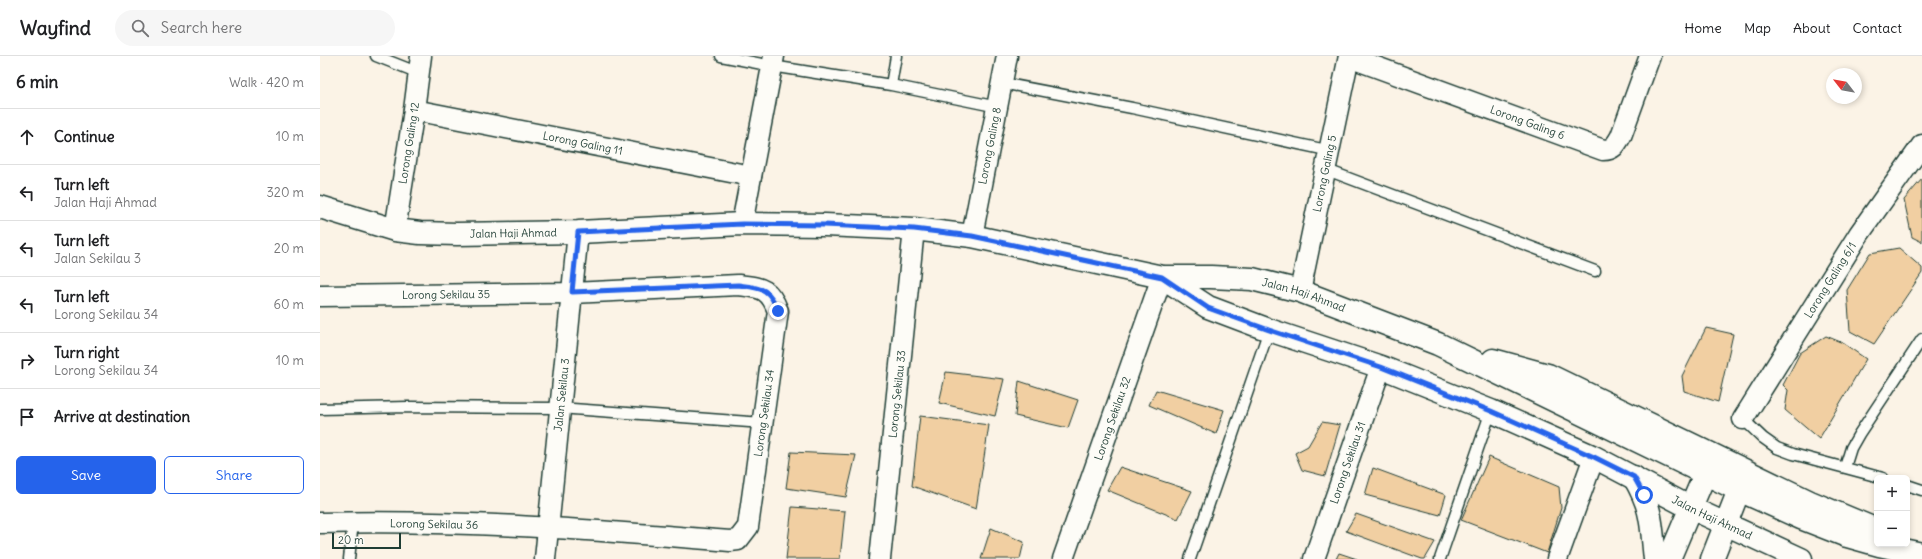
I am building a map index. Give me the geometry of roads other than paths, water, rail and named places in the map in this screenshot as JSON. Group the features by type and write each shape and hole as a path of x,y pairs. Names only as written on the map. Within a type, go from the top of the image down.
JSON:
{"street":[{"name":"Lorong Galing 8","path":"972,236 1007,56"},
{"name":"Lorong Galing 6","path":"1349,56 1592,147 1610,150 1616,146 1621,136 1650,56"},
{"name":"Lorong Galing 5","path":"1300,291 1329,161 1349,56"},
{"path":"742,224 773,61"},
{"name":"Lorong Galing 12","path":"395,230 420,65"},
{"name":"Lorong Galing 11","path":"414,110 751,176"},
{"name":"Lorong Galing 6/1","path":"1743,419 1805,317 1859,234 1922,145"},
{"name":"Jalan Haji Ahmad","path":"320,207 395,230 420,233 457,234 578,232 742,224 824,225 914,229 972,236 1162,277 1252,279 1300,291 1438,344 1705,474 1801,518 1847,536 1879,545 1922,554"},
{"name":"Lorong Sekilau 33","path":"880,559 914,229"},
{"name":"Jalan Sekilau 3","path":"545,559 559,408 578,232"},
{"name":"Jalan Haji Ahmad","path":"1162,277 1208,308 1381,367 1491,411 1594,457 1691,508 1801,559"},
{"name":"Lorong Sekilau 32","path":"1063,559 1162,277"},
{"name":"Lorong Sekilau 34","path":"548,527 730,541 738,540 748,527 778,311 769,292 760,288 738,285 572,292"},
{"name":"Lorong Sekilau 35","path":"320,296 572,292"},
{"name":"Jalan Haji Ahmad","path":"1438,344 1548,375 1810,502 1874,529"},
{"name":"Lorong Sekilau 31","path":"1314,559 1381,367"},
{"path":"1556,559 1594,457"},
{"path":"1669,559 1705,474"},
{"path":"1634,477 1644,495 1650,511 1653,528 1655,559"},
{"path":"1712,559 1739,490"},
{"name":"Lorong Sekilau 36","path":"320,522 548,527"},
{"path":"1910,543 1922,550"}],"lane":[{"path":"376,56 420,65"},
{"path":"721,56 773,61 998,107"},
{"path":"891,85 896,56"},
{"path":"1002,83 1132,108 1329,161 1595,271"},
{"path":"1190,559 1269,330"},
{"path":"1845,467 1851,448 1859,434 1922,340"},
{"path":"320,408 559,408 763,423"},
{"path":"1440,559 1491,411"},
{"path":"1743,419 1763,438 1777,448 1793,454 1874,475"},
{"path":"1910,486 1922,490"},
{"path":"349,559 353,522"}]}
